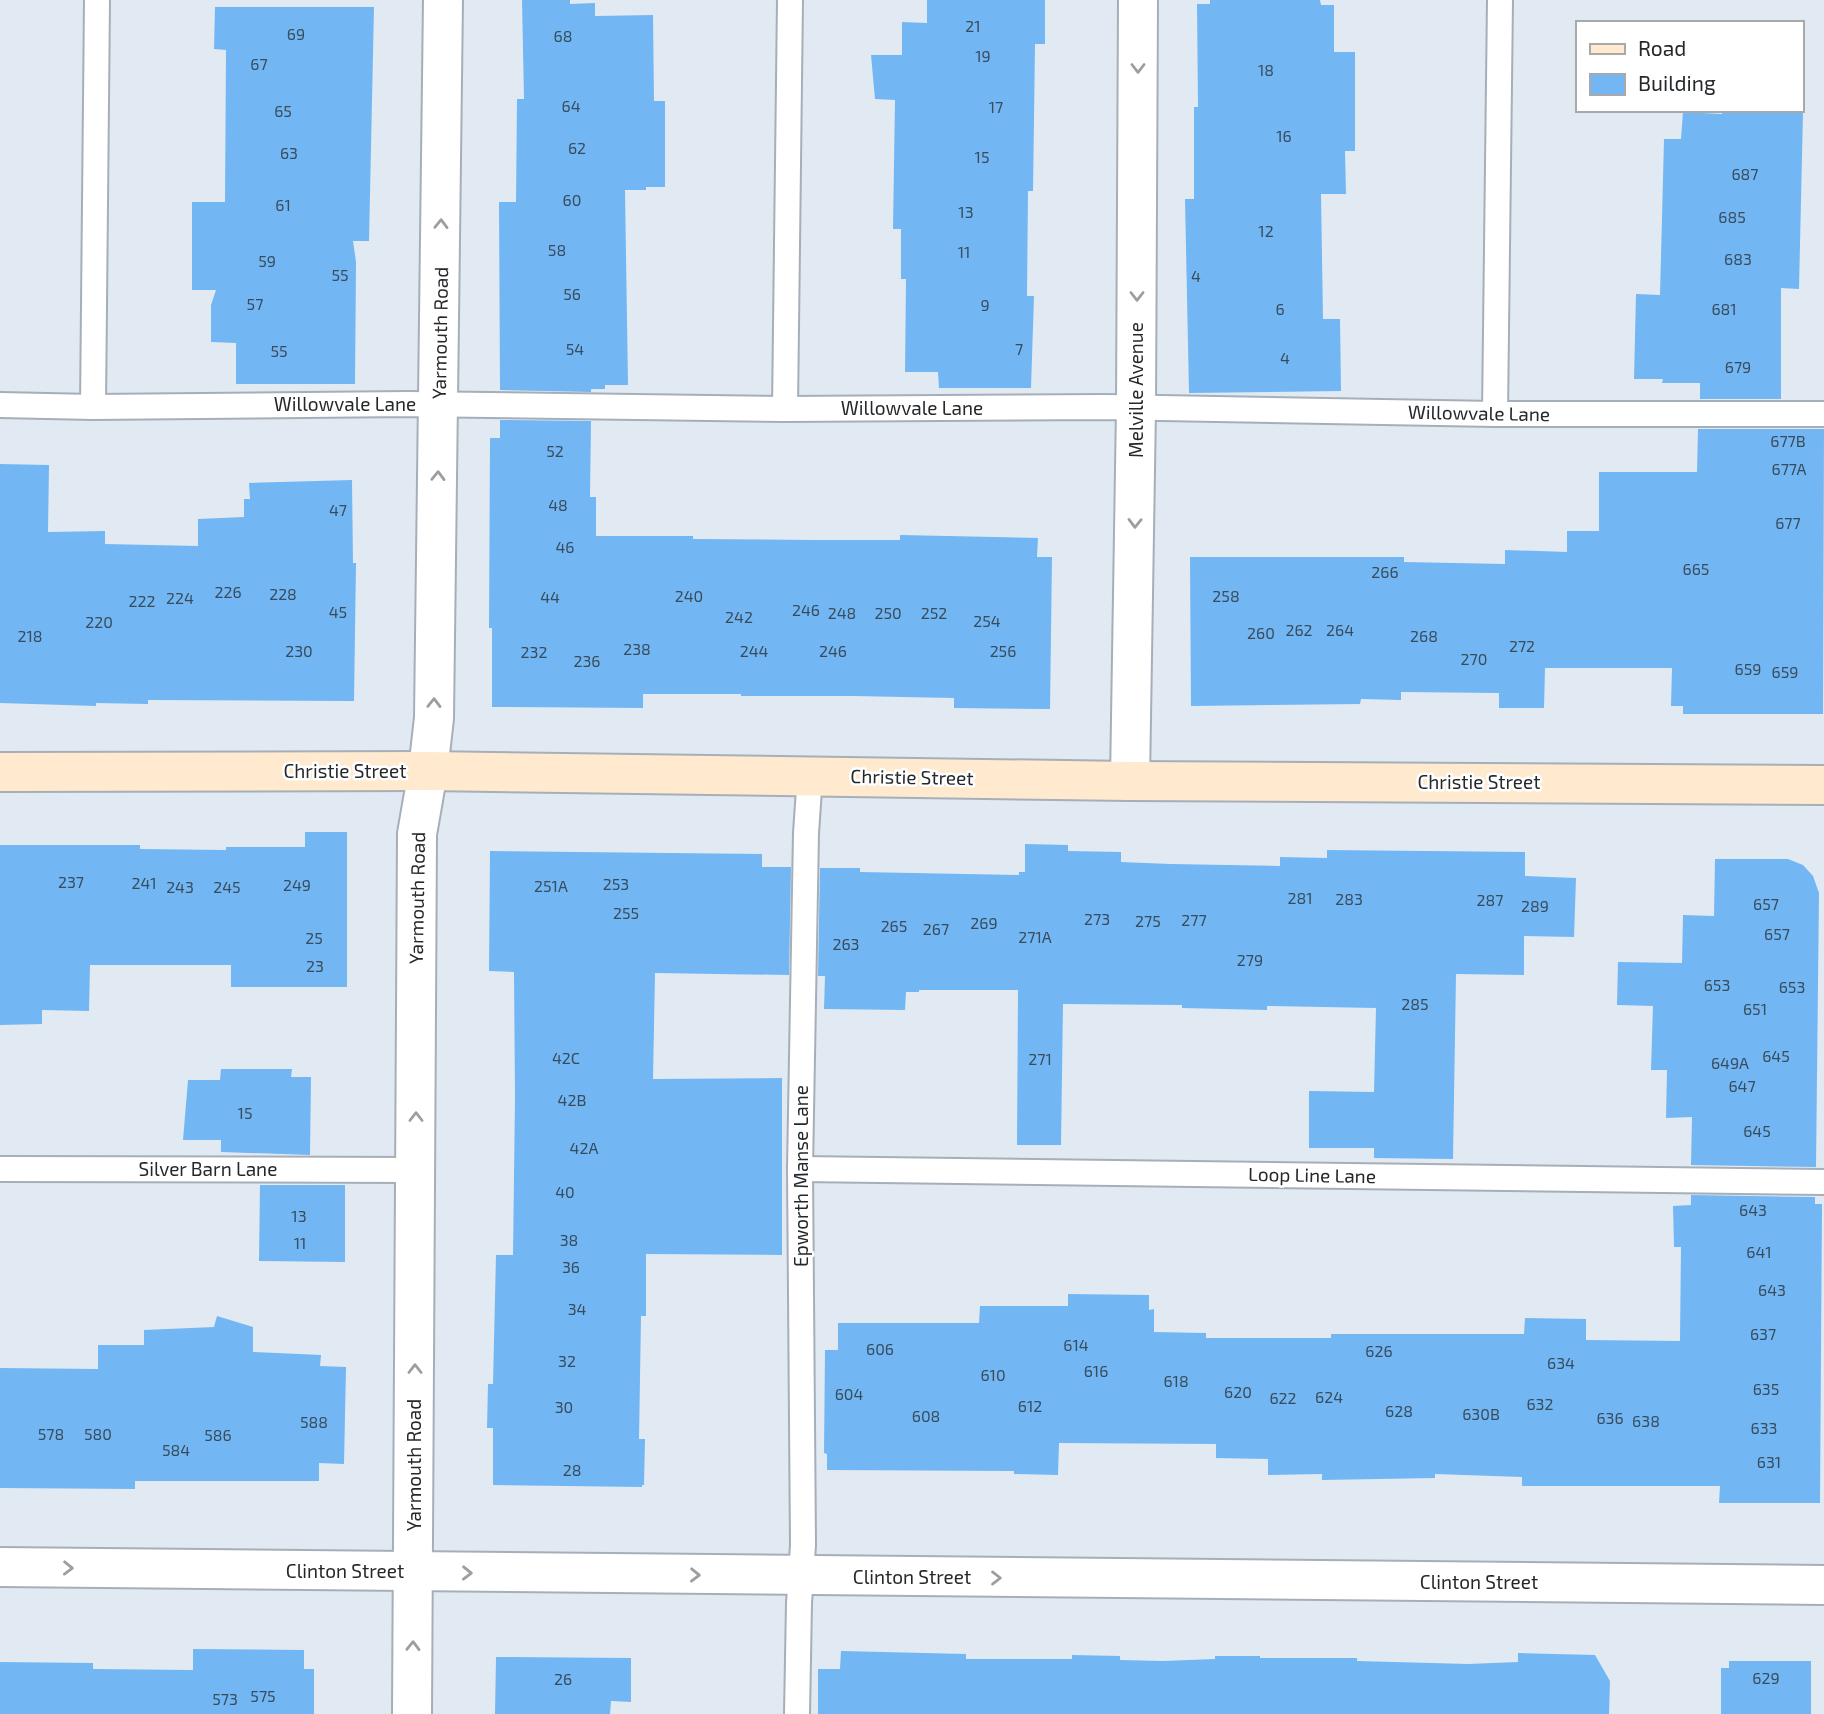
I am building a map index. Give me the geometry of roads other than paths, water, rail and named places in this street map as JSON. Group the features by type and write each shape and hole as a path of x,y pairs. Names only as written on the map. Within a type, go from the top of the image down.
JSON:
{"street":[{"name":"Yarmouth Road","path":"412,1714 417,834 434,718 443,0"},
{"name":"Melville Avenue","path":"1130,780 1136,408 1138,0"},
{"name":"Christie Street","path":"0,772 428,771 1824,785"},
{"name":"Clinton Street","path":"0,1567 1824,1585"}],"lane":[{"path":"93,407 97,0"},
{"path":"785,409 790,0"},
{"path":"1495,414 1500,0"},
{"name":"Willowvale Lane","path":"0,405 93,407 439,404 785,409 1136,408 1495,414 1824,414"},
{"name":"Epworth Manse Lane","path":"797,1714 801,1577 800,1168 806,833 810,775"},
{"name":"Loop Line Lane","path":"800,1168 1824,1182"},
{"name":"Silver Barn Lane","path":"0,1169 415,1170"}]}
